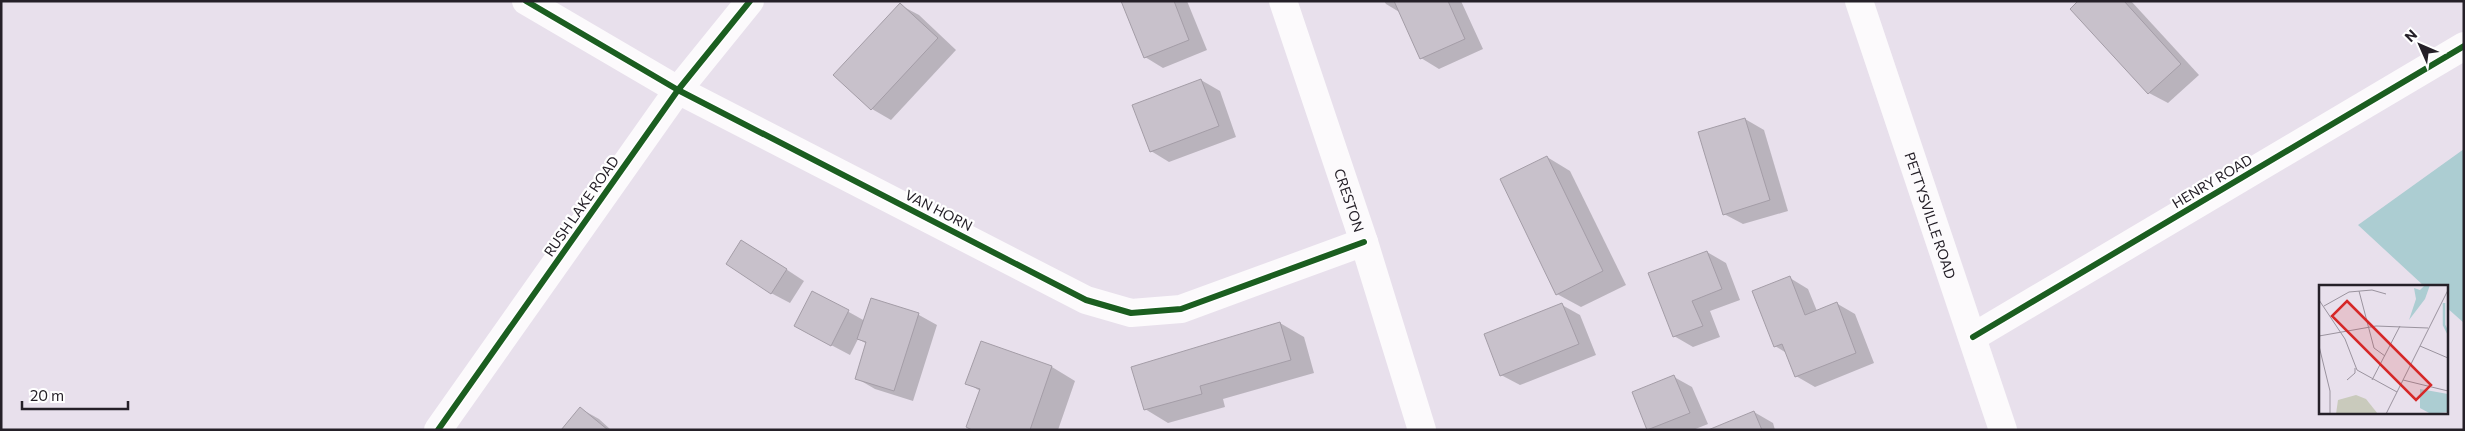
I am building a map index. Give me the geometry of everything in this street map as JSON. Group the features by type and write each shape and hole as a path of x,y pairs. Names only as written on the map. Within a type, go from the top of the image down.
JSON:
{"street":[{"name":"VAN HORN","path":"526,1 678,90 1086,300 1131,313 1181,309 1364,242"},
{"name":"RUSH LAKE ROAD","path":"438,430 678,90 750,1"},
{"name":"CRESTON","path":"1284,1 1364,242 1422,430"},
{"name":"PETTYSVILLE ROAD","path":"1859,1 2003,430"},
{"name":"HENRY ROAD","path":"1973,337 2464,46"}],"shaded area":[{"path":"2464,149 2464,323 2448,309 2448,285 2423,285 2358,225"}],"building":[{"path":"1121,1 1174,1 1189,40 1144,58"},
{"path":"1394,1 1448,1 1465,39 1420,59"},
{"path":"2078,1 2124,1 2181,64 2148,94 2070,9"},
{"path":"900,3 938,38 871,110 833,75"},
{"path":"1201,79 1219,126 1150,152 1132,105"},
{"path":"1745,118 1770,200 1723,215 1698,132"},
{"path":"1547,156 1603,271 1556,295 1500,179"},
{"path":"741,240 787,269 771,294 726,264"},
{"path":"1707,251 1722,289 1692,301 1703,326 1673,337 1648,273"},
{"path":"1790,276 1805,315 1837,302 1856,353 1795,377 1782,344 1774,347 1752,291"},
{"path":"812,291 849,310 831,346 794,326"},
{"path":"871,298 919,313 894,391 855,379 866,342 857,339"},
{"path":"1562,303 1579,344 1500,376 1484,334"},
{"path":"1280,322 1291,360 1200,386 1202,394 1144,410 1131,367"},
{"path":"981,341 1052,366 1030,430 972,430 966,427 980,389 965,384"},
{"path":"1674,375 1690,413 1647,430 1632,392"},
{"path":"580,407 608,430 561,430"},
{"path":"1754,411 1762,430 1708,430"}],"cycle path":[{"path":"526,1 678,90 1086,300 1131,313 1181,309 1364,242"},
{"path":"438,430 678,90 750,1"},
{"path":"1973,337 2464,46"}]}
